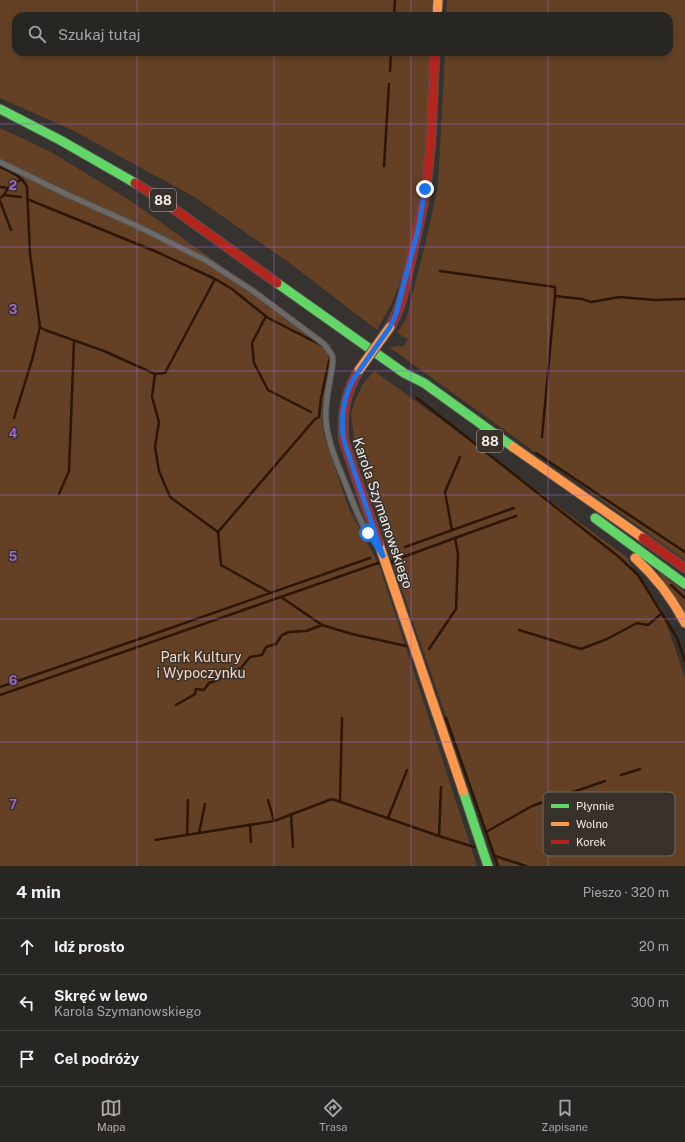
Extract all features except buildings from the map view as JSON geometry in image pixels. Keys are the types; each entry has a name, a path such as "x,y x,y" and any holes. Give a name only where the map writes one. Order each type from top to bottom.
{"main road":[{"path":"437,12 438,0"},
{"name":"Karola Szymanowskiego","path":"435,56 430,146 418,230 396,314 390,327 359,370 350,386 342,412 342,433 347,453 488,866"},
{"name":"88","path":"0,108 116,170 156,196 404,373 424,383 685,568"},
{"name":"88","path":"404,373 418,390 498,448"},
{"path":"685,584 585,511 642,564 659,582 676,605 685,623"}],"lane":[{"path":"0,162 139,227 207,261 253,291 324,344 332,355 333,360 326,403 326,420 334,455 357,512 368,533 383,556"}],"green space":[{"path":"0,0 434,0 433,12 12,12 12,56 432,56 422,178 411,240 403,270 390,308 377,330 291,264 196,198 72,130 0,98"},
{"path":"447,0 685,0 685,560 389,347 404,346 408,339 397,333 406,319 438,186 445,56 673,56 673,12 446,12"},
{"name":"Park Kultury i Wypoczynku","path":"0,128 51,152 131,201 331,345 322,408 324,436 349,509 379,565 477,866 0,866"},
{"path":"374,371 625,556 662,610 685,678 685,866 498,866 392,561 355,447 351,414 363,384"},
{"path":"657,570 685,592 685,614"}],"waterway":[{"path":"394,12 395,0"},
{"path":"390,71 391,56"},
{"path":"384,166 389,84"},
{"path":"0,167 19,177 27,187 30,254 40,327 45,330 104,351 155,374 165,373 215,279"},
{"path":"0,198 4,195 8,188 22,179"},
{"path":"0,187 8,188"},
{"path":"4,195 21,197"},
{"path":"27,199 157,252 215,279 232,289 268,318 325,347"},
{"path":"0,201 11,230"},
{"path":"440,271 555,287 555,296 582,299 591,302 620,297 655,300 685,299"},
{"path":"542,437 555,296"},
{"path":"266,316 252,343 254,363 268,390 311,412"},
{"path":"14,418 32,360 40,327"},
{"path":"59,494 69,471 74,341"},
{"path":"271,593 221,565 218,532 315,419 319,417 321,398 330,357 328,353"},
{"path":"155,374 152,397 159,422 155,447 159,471 170,497 218,532"},
{"path":"417,398 619,557 638,575 677,638 685,661"},
{"path":"536,453 685,552"},
{"path":"452,530 445,492 460,457"},
{"path":"405,547 514,508"},
{"path":"455,538 516,516"},
{"path":"392,563 392,561 455,538 458,554 456,609 429,649"},
{"path":"0,687 370,558"},
{"path":"0,695 378,564"},
{"path":"671,585 685,598"},
{"path":"281,597 322,625"},
{"path":"519,630 581,649 607,639 637,623 648,625 661,614"},
{"path":"176,705 195,694 196,689 204,690 209,683 218,680 225,674 241,668 250,657 262,655 266,647 276,644 282,635 289,632 306,631 322,625 352,634 406,646"},
{"path":"340,801 342,718"},
{"path":"446,718 498,866"},
{"path":"621,775 640,769"},
{"path":"388,818 407,770"},
{"path":"573,792 605,781"},
{"path":"439,836 441,787"},
{"path":"155,840 274,821 332,799 474,847"},
{"path":"187,835 188,800"},
{"path":"268,800 274,821"},
{"path":"486,832 532,806 543,802"},
{"path":"199,833 205,804"},
{"path":"291,814 293,847"},
{"path":"250,825 251,842"},
{"path":"495,856 526,866"}],"traffic: fast":[{"path":"0,109 60,140 135,183"},
{"path":"277,283 404,373 424,383 513,447"},
{"path":"595,518 685,584"},
{"path":"463,791 488,866"}],"traffic: slow":[{"path":"437,12 438,0"},
{"path":"359,370 390,327"},
{"path":"513,447 643,538"},
{"path":"379,544 463,791"},
{"path":"635,558 663,588 685,623"}],"traffic: jam":[{"path":"390,327 402,299 426,189 431,138 435,56"},
{"path":"135,183 156,196 277,283"},
{"path":"359,370 350,387 345,404 343,422 344,441 379,544"},
{"path":"643,538 685,568"}],"route":[{"path":"368,533 383,556 347,453 342,433 342,412 346,396 354,378 394,321 418,230 425,189"}]}
